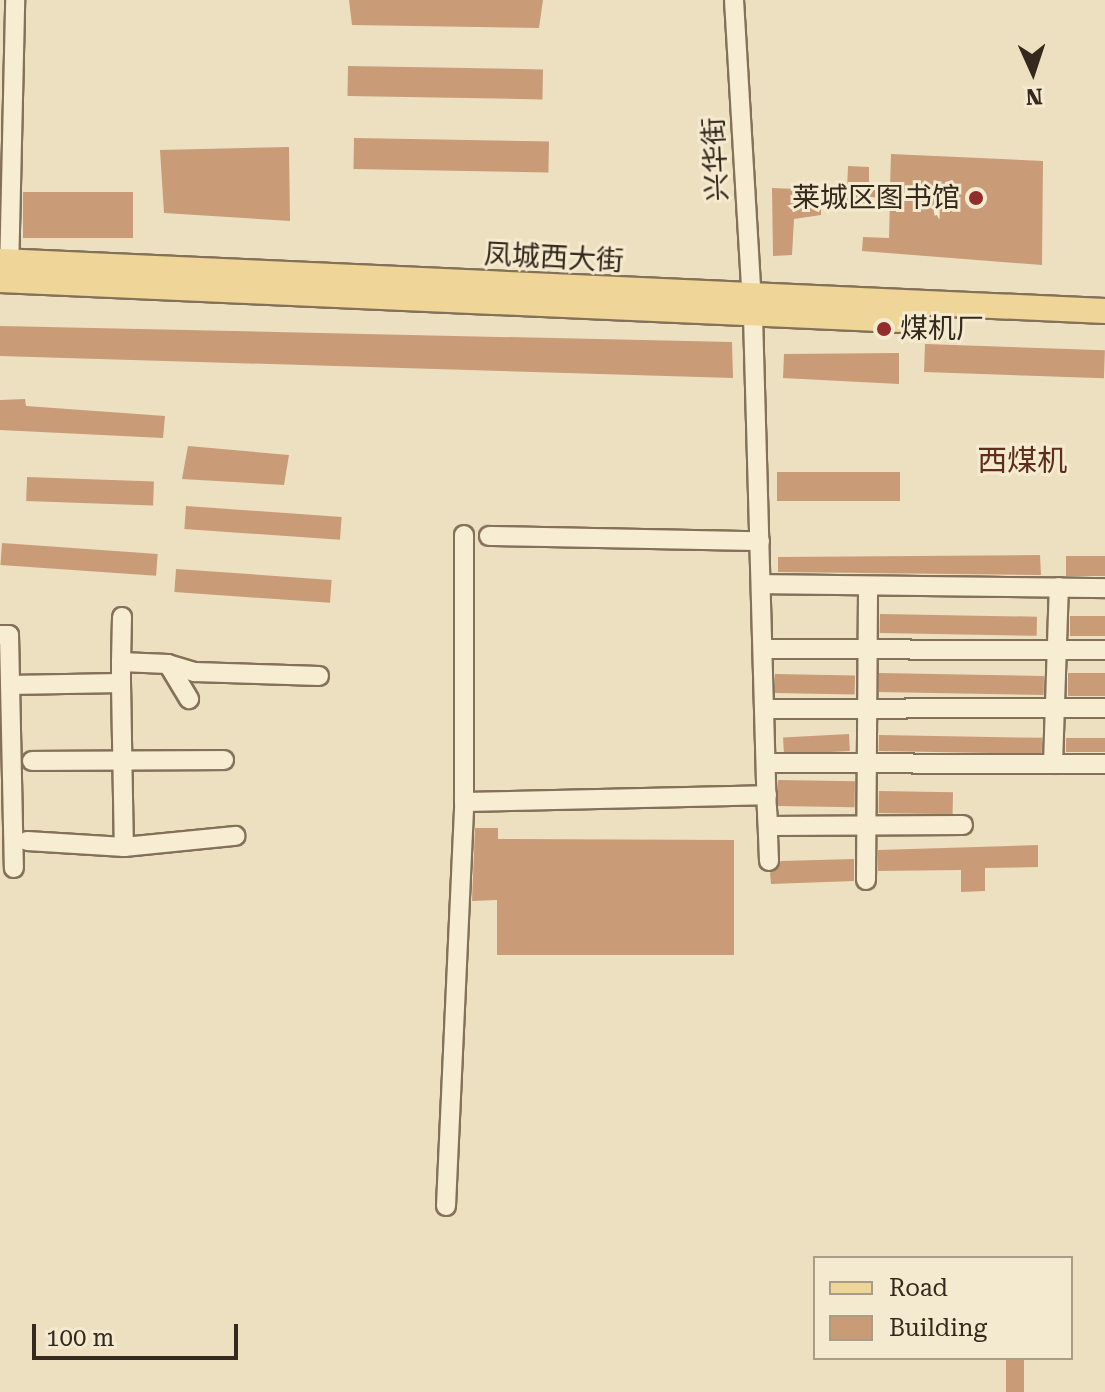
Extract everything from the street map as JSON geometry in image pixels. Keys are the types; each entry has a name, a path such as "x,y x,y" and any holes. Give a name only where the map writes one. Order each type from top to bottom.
{"main road":[{"name":"凤城西大街","path":"5,271 1105,326"},
{"name":"凤城西大街","path":"752,307 1105,311"}],"street":[{"path":"5,271 15,0"},
{"name":"兴华街","path":"734,0 752,307 769,861"},
{"path":"446,1206 464,802 464,535"},
{"path":"489,536 760,541"},
{"path":"761,584 1105,588"},
{"path":"866,880 867,763 871,709 868,586"},
{"path":"1053,764 1059,587"},
{"path":"122,617 124,847"},
{"path":"0,635 9,635 14,868"},
{"path":"763,649 1105,650"},
{"path":"121,662 168,664 195,672 319,676"},
{"path":"168,664 189,699"},
{"path":"10,685 121,683"},
{"path":"765,709 1105,708"},
{"path":"32,761 224,760"},
{"path":"766,763 1105,764"},
{"path":"464,802 767,802 768,826 866,822 963,825"},
{"path":"27,841 124,847 235,836"}],"building":[{"path":"349,0 543,0 539,28 352,25"},
{"path":"348,66 543,69 542,99 347,96"},
{"path":"354,138 549,141 548,172 353,169"},
{"path":"289,147 290,221 164,213 160,150"},
{"name":"莱城区图书馆","path":"891,154 1043,161 1042,265 862,251 863,237 889,238 890,200 866,196 867,207 821,206 821,215 794,219 792,255 773,256 772,188 847,191 848,166 869,167 869,190 890,188"},
{"path":"23,192 133,192 133,238 23,238"},
{"path":"0,326 732,342 733,378 0,356"},
{"path":"925,344 1105,350 1104,378 924,372"},
{"path":"899,353 899,384 783,378 784,354"},
{"path":"25,399 26,406 165,416 163,438 0,430 0,400"},
{"path":"188,446 289,455 284,485 182,479"},
{"path":"777,472 900,472 900,501 777,501"},
{"path":"27,477 154,481 153,505 26,501"},
{"path":"186,506 342,517 340,540 184,529"},
{"path":"2,543 158,554 156,576 0,565"},
{"path":"1040,555 1041,575 778,572 778,557"},
{"path":"1066,556 1105,556 1105,576 1066,576"},
{"path":"176,569 332,580 330,603 174,592"},
{"path":"880,614 1037,617 1037,636 880,633"},
{"path":"1070,616 1105,616 1105,636 1070,636"},
{"path":"879,673 1044,676 1044,695 879,692"},
{"path":"1068,673 1105,673 1105,696 1068,696"},
{"path":"775,674 855,675 855,694 775,693"},
{"path":"849,734 850,751 784,754 783,737"},
{"path":"879,735 1042,738 1042,754 879,751"},
{"path":"1066,738 1105,738 1105,752 1066,752"},
{"path":"778,780 855,781 855,807 778,806"},
{"path":"879,791 953,792 953,814 879,813"},
{"path":"475,828 498,828 498,839 734,840 734,955 497,955 497,900 472,901"},
{"path":"1038,845 1038,867 985,868 985,891 961,892 961,870 878,871 878,850"},
{"path":"854,859 854,881 771,884 770,873 781,861"},
{"path":"1006,1360 1024,1360 1024,1392 1006,1392"}],"place":[{"name":"莱城区图书馆","path":"976,198"},
{"name":"煤机厂","path":"884,329"}],"district":[{"name":"西煤机","path":"1022,461"}]}
